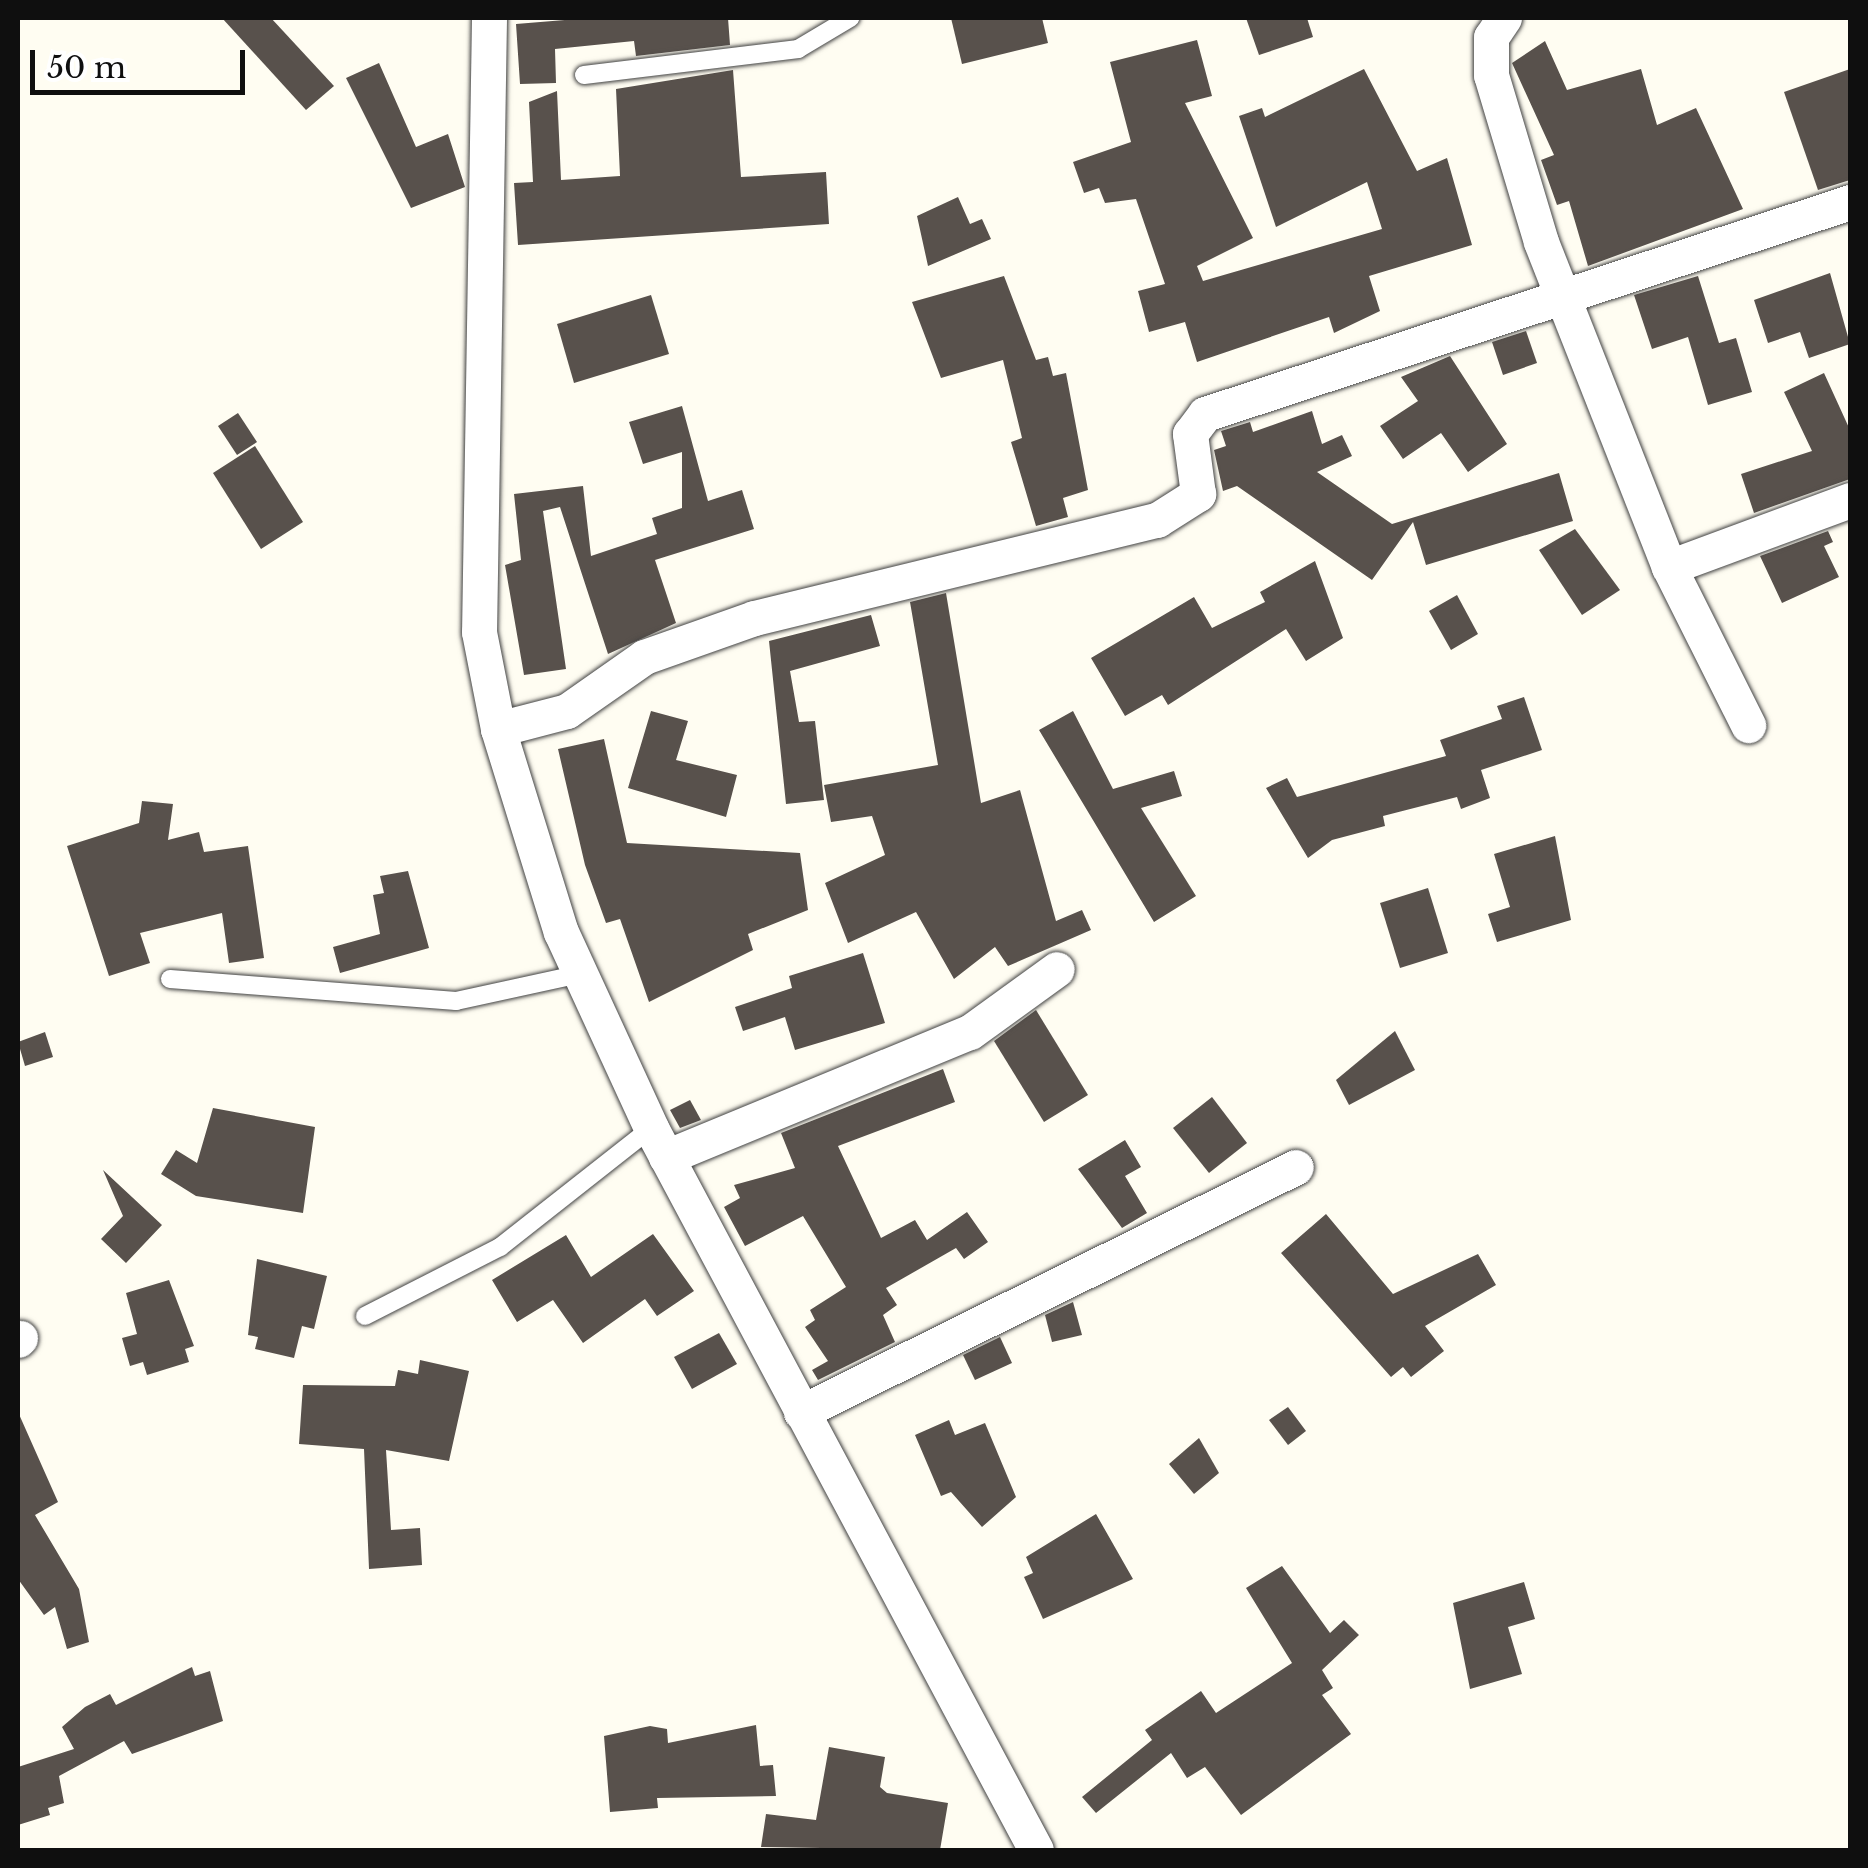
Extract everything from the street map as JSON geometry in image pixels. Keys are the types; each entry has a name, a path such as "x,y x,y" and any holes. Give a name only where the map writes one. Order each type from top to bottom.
{"street":[{"path":"489,18 479,632 498,729 580,974 658,1143 1036,1850"},
{"path":"1504,18 1491,37 1491,75 1562,300 1669,567 1748,724"},
{"path":"498,729 567,711 644,658 754,618 1157,520 1198,494 1193,421 1562,300 1846,216"},
{"path":"1669,567 1850,500"},
{"path":"658,1143 970,1032 1057,969"},
{"path":"801,1412 1296,1167"}],"lane":[{"path":"584,75 798,49 850,18"},
{"path":"170,978 456,1001 580,974"},
{"path":"365,1316 500,1248 658,1143"}],"building":[{"path":"222,18 271,18 334,86 306,110"},
{"path":"589,18 728,18 730,45 636,56 634,41 555,49 556,83 520,84 516,24"},
{"path":"951,18 1042,18 1048,43 962,64"},
{"path":"1246,18 1307,18 1313,37 1259,55"},
{"path":"1197,40 1212,96 1185,103 1253,238 1197,266 1203,281 1382,229 1367,182 1276,227 1239,116 1262,108 1265,117 1364,69 1417,171 1447,158 1472,245 1369,276 1380,311 1334,333 1329,317 1197,362 1185,322 1149,332 1138,291 1165,284 1136,199 1105,203 1099,188 1084,193 1073,162 1131,142 1110,62"},
{"path":"1545,41 1567,90 1641,69 1657,125 1696,108 1743,209 1588,266 1569,201 1557,205 1541,160 1554,155 1512,63"},
{"path":"379,63 416,147 448,134 465,187 411,208 346,78"},
{"path":"1850,69 1850,180 1818,190 1784,92"},
{"path":"733,70 741,177 826,172 829,224 518,245 514,183 533,182 529,102 557,91 561,180 620,176 616,89"},
{"path":"958,197 970,224 982,219 991,239 928,266 917,216"},
{"path":"1830,273 1850,344 1809,358 1800,332 1768,343 1754,300"},
{"path":"1004,276 1036,360 1048,357 1053,376 1066,373 1088,490 1063,498 1068,517 1036,526 1011,442 1022,438 1003,360 941,378 912,302"},
{"path":"1698,276 1719,343 1736,338 1752,392 1708,405 1688,337 1652,349 1634,295"},
{"path":"651,295 669,354 574,383 557,324"},
{"path":"1526,331 1537,363 1503,375 1492,342"},
{"path":"1450,356 1507,444 1468,472 1441,433 1403,459 1380,426 1418,401 1401,377"},
{"path":"1824,373 1850,430 1850,479 1754,513 1741,474 1812,451 1784,392"},
{"path":"682,406 708,501 742,490 754,529 655,560 676,623 608,654 560,507 543,511 566,669 524,675 505,565 521,560 514,494 583,486 591,556 657,534 652,518 682,508 682,452 643,464 629,422"},
{"path":"1312,411 1322,444 1342,435 1352,456 1317,472 1392,524 1559,473 1573,521 1426,565 1413,522 1372,580 1237,486 1223,491 1214,450 1226,446 1221,431 1250,422 1253,432"},
{"path":"238,413 257,442 237,455 218,426"},
{"path":"255,446 303,522 261,549 213,473"},
{"path":"1575,529 1620,590 1582,615 1539,550"},
{"path":"1828,531 1833,542 1824,546 1839,577 1782,603 1760,556"},
{"path":"1315,561 1343,638 1306,661 1286,629 1168,705 1162,695 1125,716 1091,658 1194,597 1212,628 1265,602 1260,592"},
{"path":"946,593 981,803 1020,790 1056,921 1082,910 1091,930 1008,966 995,947 954,979 916,912 848,943 825,883 885,855 872,816 831,822 824,785 938,765 910,602"},
{"path":"1457,595 1478,634 1451,650 1429,611"},
{"path":"871,615 880,646 790,671 799,722 815,721 824,800 786,804 769,641"},
{"path":"1524,697 1542,750 1481,770 1490,798 1461,809 1457,797 1383,816 1385,826 1332,840 1308,858 1266,788 1287,778 1297,797 1446,756 1440,740 1502,719 1497,706"},
{"path":"651,711 688,721 676,760 737,775 726,817 628,788"},
{"path":"1073,711 1113,789 1174,771 1182,796 1141,808 1196,896 1154,922 1039,730"},
{"path":"604,739 627,843 800,853 808,910 748,934 753,950 649,1002 620,919 606,923 585,865 558,749"},
{"path":"142,801 173,804 168,840 199,832 204,852 248,846 264,958 229,963 222,913 140,933 150,963 109,976 67,846 139,823"},
{"path":"1555,836 1571,920 1497,942 1488,914 1510,907 1494,854"},
{"path":"408,871 429,948 340,973 333,947 380,934 373,895 384,893 380,876"},
{"path":"1428,888 1448,953 1400,968 1380,903"},
{"path":"863,953 885,1023 795,1050 785,1017 743,1031 735,1007 792,988 789,976"},
{"path":"1036,1010 1088,1095 1044,1122 994,1041"},
{"path":"1395,1031 1415,1070 1349,1105 1336,1080"},
{"path":"45,1032 53,1057 25,1066 18,1042"},
{"path":"943,1069 955,1102 838,1146 881,1238 915,1220 927,1240 967,1212 988,1242 964,1259 956,1248 886,1288 897,1305 883,1315 895,1342 818,1380 812,1370 828,1361 805,1327 815,1320 810,1310 846,1287 803,1216 745,1246 724,1207 740,1198 734,1185 795,1168 781,1133"},
{"path":"1212,1097 1247,1143 1209,1173 1173,1128"},
{"path":"690,1100 701,1120 680,1128 670,1110"},
{"path":"213,1108 315,1127 303,1213 196,1196 161,1174 176,1150 197,1163"},
{"path":"1125,1140 1141,1167 1125,1176 1147,1213 1122,1228 1078,1169"},
{"path":"103,1170 162,1225 126,1263 101,1239 123,1216"},
{"path":"1326,1214 1393,1294 1478,1254 1496,1285 1425,1326 1444,1351 1411,1377 1403,1367 1391,1377 1281,1253"},
{"path":"653,1234 694,1291 657,1316 645,1299 583,1343 553,1300 517,1322 492,1280 566,1235 591,1277"},
{"path":"257,1259 327,1276 314,1329 302,1326 294,1358 255,1349 258,1337 248,1335"},
{"path":"169,1280 194,1346 185,1349 189,1362 147,1375 143,1362 130,1366 122,1338 137,1334 126,1293"},
{"path":"1073,1302 1082,1335 1052,1342 1045,1315"},
{"path":"719,1333 737,1364 692,1389 674,1357"},
{"path":"1000,1337 1012,1363 975,1380 963,1355"},
{"path":"420,1360 469,1371 449,1461 386,1450 391,1530 420,1528 422,1565 369,1569 364,1449 299,1444 303,1385 395,1386 398,1370 418,1374"},
{"path":"1288,1407 1306,1431 1288,1445 1269,1420"},
{"path":"18,1412 58,1502 35,1515 79,1589 89,1642 67,1649 55,1607 44,1615 18,1579"},
{"path":"949,1420 955,1435 985,1423 1016,1497 982,1527 951,1492 941,1496 915,1435"},
{"path":"1199,1438 1219,1473 1194,1494 1169,1464"},
{"path":"1096,1514 1133,1579 1043,1619 1024,1577 1033,1573 1026,1557"},
{"path":"1282,1566 1330,1633 1344,1620 1359,1635 1322,1670 1333,1688 1322,1695 1351,1734 1241,1815 1205,1767 1187,1778 1171,1753 1096,1813 1082,1797 1152,1740 1145,1730 1201,1691 1216,1713 1292,1663 1246,1588"},
{"path":"1524,1582 1535,1619 1508,1627 1522,1674 1470,1689 1453,1603"},
{"path":"192,1667 195,1676 210,1671 223,1721 132,1754 124,1741 59,1776 64,1803 48,1808 50,1815 18,1825 18,1767 74,1749 62,1727 85,1707 110,1694 116,1705"},
{"path":"756,1725 760,1766 773,1765 776,1796 657,1798 658,1808 610,1812 604,1736 650,1726 667,1729 668,1743"},
{"path":"829,1747 885,1757 880,1787 887,1793 948,1803 940,1850 761,1847 766,1814 816,1820"}]}
